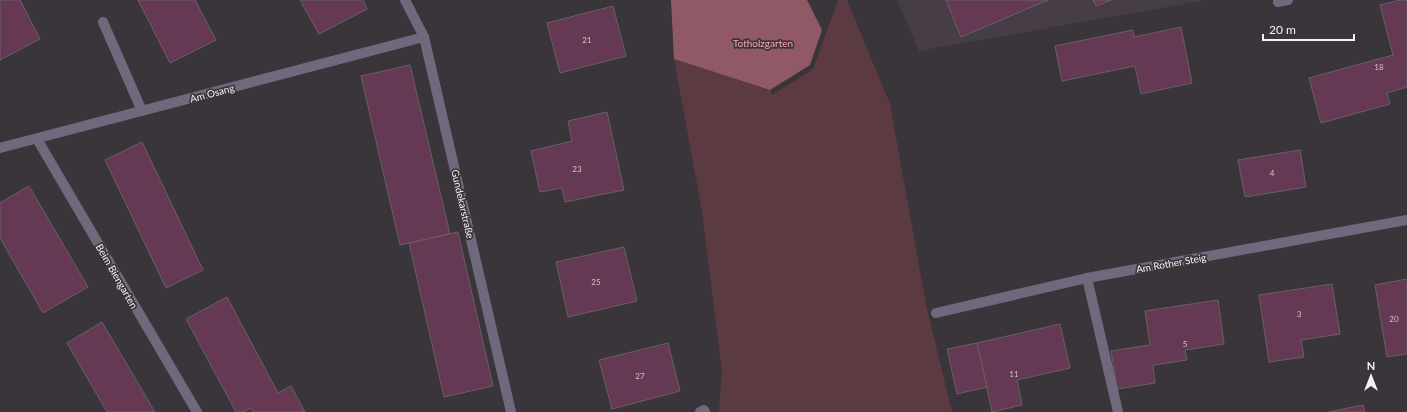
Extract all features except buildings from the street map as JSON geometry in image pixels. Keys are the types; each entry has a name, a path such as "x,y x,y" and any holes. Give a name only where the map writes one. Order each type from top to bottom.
{"street":[{"name":"Gundekarstraße","path":"405,0 424,37 511,412"},
{"path":"103,22 142,112"},
{"name":"Am Osang","path":"0,148 424,37"},
{"name":"Beim Biengarten","path":"37,139 197,412"},
{"name":"Am Rother Steig","path":"936,313 1087,278 1407,220"},
{"path":"1087,278 1118,412"}],"shaded area":[{"path":"838,0 847,0 890,104 926,304 952,412 719,412 722,372 702,212 674,59 770,90 772,95 813,69"},
{"path":"897,0 1207,0 919,51"}],"green space":[{"name":"Totholzgarten","path":"671,0 807,0 822,30 810,65 770,90 674,59"}]}
